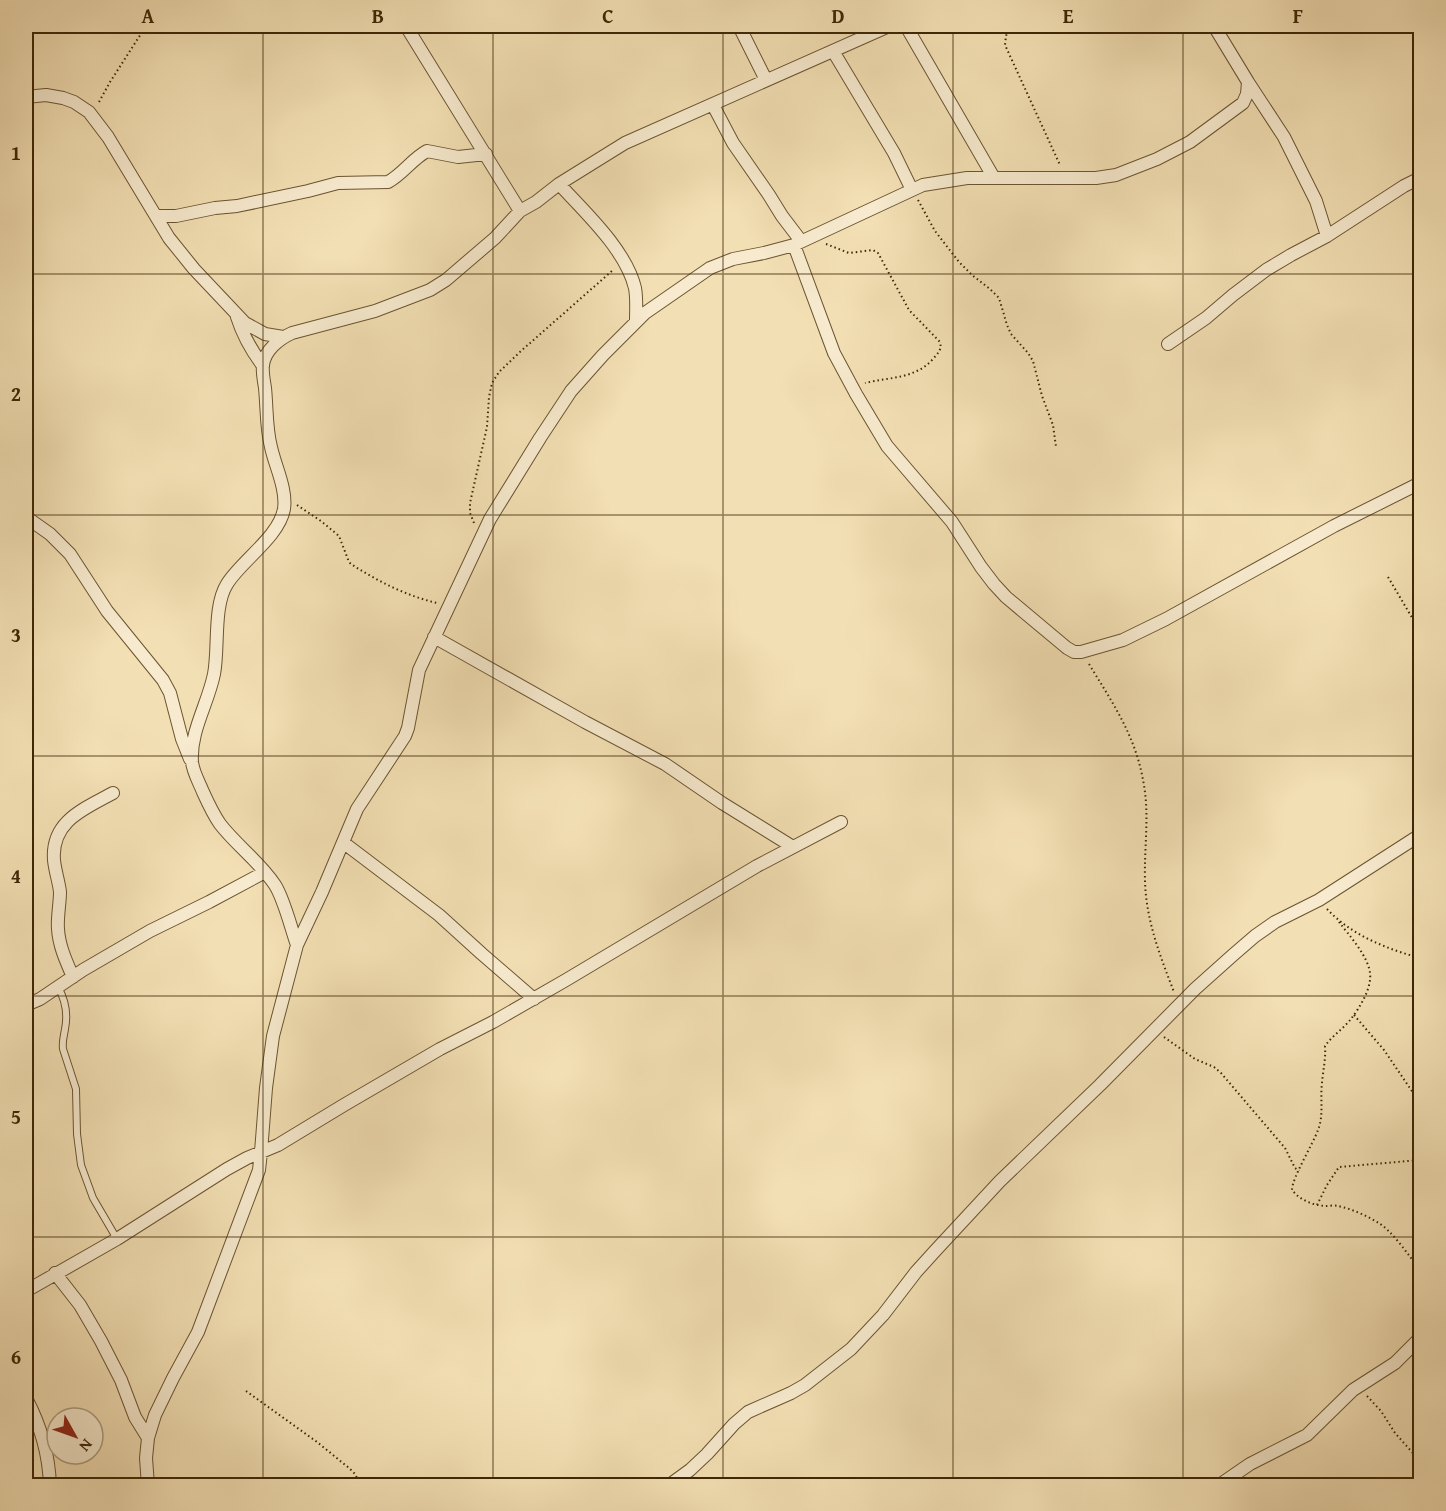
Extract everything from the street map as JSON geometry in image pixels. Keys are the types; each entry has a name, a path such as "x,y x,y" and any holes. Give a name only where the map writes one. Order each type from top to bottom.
{"street":[{"path":"406,26 520,211"},
{"path":"739,26 766,80"},
{"path":"262,366 269,352 283,337 375,311 430,290 446,280 495,238 520,211 625,143 889,26"},
{"path":"906,26 994,178"},
{"path":"1214,26 1284,137 1316,201 1327,236"},
{"path":"833,51 894,153 912,190"},
{"path":"148,1485 146,1458 148,1438 155,1415 198,1332 259,1170 273,1036 297,945 344,843 357,809 405,736 418,670 481,536 566,398 636,321 710,268 733,259 764,253 802,241 923,185 955,178 1096,178 1116,175 1157,159 1190,142 1243,103 1248,82"},
{"path":"26,97 46,95 63,98 80,105 92,115 179,251 237,317 255,330 283,337"},
{"path":"713,105 732,143 802,241 834,353 887,446 952,522 994,584 1006,597 1074,652 1123,640 1166,619 1334,526 1420,483"},
{"path":"156,216 176,216 237,206 338,183 388,182 427,151 459,157 486,154"},
{"path":"1168,344 1206,318 1266,270 1327,236 1420,178"},
{"path":"559,184 624,260 635,288 636,321"},
{"path":"192,764 199,718 214,673 217,626 223,592 231,578 273,532 283,513 284,497 270,444 262,366 251,351 237,317"},
{"path":"26,517 50,534 70,555 107,612 163,680 169,690 182,739 195,775 219,823 277,888 297,945"},
{"path":"434,637 665,764 793,847"},
{"path":"73,977 61,949 58,930 60,893 54,860 56,840 71,817 113,792"},
{"path":"26,1291 117,1239 219,1174 247,1158 278,1145 440,1049 534,999 715,890 841,822"},
{"path":"668,1485 690,1470 748,1412 805,1385 851,1349 883,1315 916,1272 1000,1181 1195,989 1255,936 1288,914 1319,900 1420,836"},
{"path":"344,843 439,915 534,999"},
{"path":"26,1005 40,999 150,931 265,872"},
{"path":"56,1273 80,1305 101,1341 121,1380 135,1417 148,1438"},
{"path":"1218,1485 1258,1459 1307,1435 1358,1386 1395,1363 1420,1338"},
{"path":"26,1398 39,1426 49,1458 50,1485"}],"lane":[{"path":"58,987 66,1005 62,1042 76,1089 77,1134 81,1165 93,1198 117,1239"}],"path":[{"path":"92,115 146,26"},
{"path":"1010,26 1005,45 1066,178"},
{"path":"912,190 935,231 959,262 999,298 1011,334 1033,361 1042,396 1053,425 1056,447"},
{"path":"802,241 849,253 877,251 909,310 940,342 940,351 929,364 916,372 899,378 881,379 852,387"},
{"path":"481,536 470,513 470,503 487,427 492,383 521,351 624,260"},
{"path":"284,497 321,520 339,536 351,564 402,591 449,605"},
{"path":"1388,576 1420,629"},
{"path":"1081,652 1121,716 1137,753 1147,808 1145,881 1148,907 1154,938 1179,1005"},
{"path":"1319,900 1357,945 1370,971 1370,983 1351,1020 1325,1046 1321,1122 1293,1182 1292,1191 1302,1199 1317,1204 1336,1205 1381,1223 1420,1270"},
{"path":"1339,922 1381,945 1420,958"},
{"path":"1354,1015 1383,1050 1420,1103"},
{"path":"1155,1029 1195,1059 1214,1067 1221,1073 1285,1148 1294,1168 1299,1171"},
{"path":"1317,1204 1339,1167 1420,1160"},
{"path":"1358,1386 1382,1412 1395,1433 1420,1461"},
{"path":"246,1391 341,1461 355,1474 361,1485"}]}
